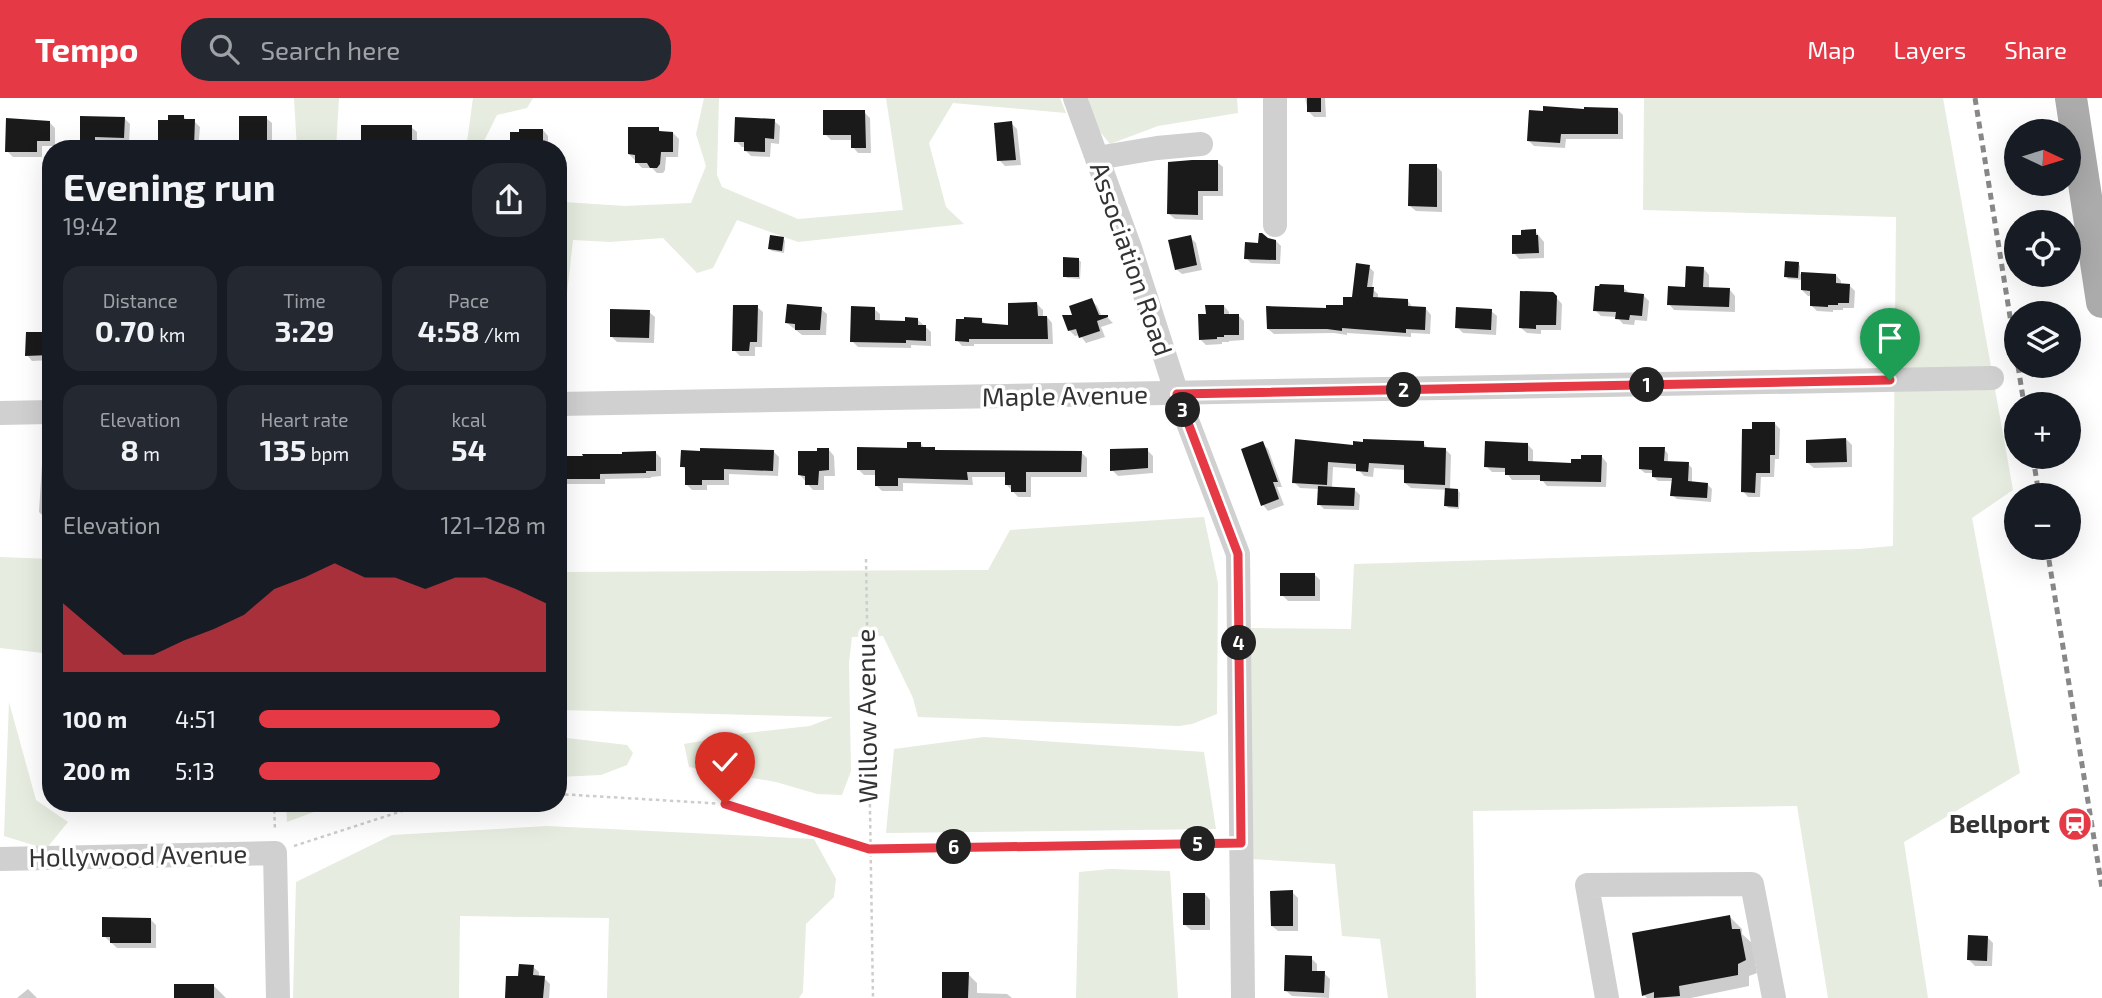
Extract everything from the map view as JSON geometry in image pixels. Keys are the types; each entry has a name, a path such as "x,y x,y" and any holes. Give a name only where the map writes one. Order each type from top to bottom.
{"main road":[{"path":"2071,98 2102,302"}],"street":[{"name":"Association Road","path":"1075,98 1130,248 1177,394 1238,554 1243,998"},
{"path":"1275,98 1275,225"},
{"path":"1097,158 1201,144"},
{"name":"Maple Avenue","path":"567,404 1992,379"},
{"path":"0,413 42,412"},
{"name":"Hollywood Avenue","path":"0,859 275,853 278,998"},
{"path":"1606,998 1587,886 1752,884 1774,998"}],"path":[{"name":"Willow Avenue","path":"866,559 873,998"},
{"path":"567,795 725,804 869,849 1241,843"},
{"name":"Hollywood Avenue","path":"274,812 275,853"},
{"path":"275,853 399,812"}],"shaded area":[{"path":"294,98 339,98 337,140 296,140"},
{"path":"473,98 533,98 527,108 497,115 484,140 467,140"},
{"path":"704,98 719,98 717,175 722,187 798,219 903,210 886,98 1060,98 1066,113 953,103 929,143 946,207 964,224 798,242 737,220 713,268 697,273 663,238 610,242 573,240 567,293 567,202 625,206 691,203 706,166 696,134"},
{"path":"1088,98 1237,98 1238,113 1158,126 1110,144 1093,123"},
{"path":"1644,98 1943,98 2004,440 2004,469 2009,469 2012,483 2004,483 2004,496 1972,518 2020,773 1904,842 1928,998 1828,998 1797,806 1473,811 1476,998 1388,998 1380,939 1342,936 1335,864 1251,859 1248,628 1351,629 1354,564 1893,546 1896,217 1643,210"},
{"path":"1204,517 1218,583 1217,714 1179,726 918,717 913,698 883,636 852,637 849,663 851,771 842,795 817,794 776,782 689,767 684,744 810,726 833,717 567,710 567,572 988,570 1010,530"},
{"path":"0,557 42,559 42,653 0,648"},
{"path":"9,702 36,800 42,804 42,812 53,812 68,822 46,849 4,836"},
{"path":"984,737 1204,752 1216,829 886,833 894,749"},
{"path":"567,738 627,745 633,753 627,765 601,775 567,777"},
{"path":"286,812 314,812 287,822"},
{"path":"547,826 814,839 836,879 834,897 806,924 803,992 799,998 607,998 609,918 460,916 459,998 293,998 296,882 392,835"},
{"path":"1110,869 1170,871 1178,998 1076,998 1079,872"}],"building":[{"path":"1307,98 1321,98 1321,112 1307,112"},
{"path":"1543,106 1618,108 1618,134 1561,134 1560,143 1527,141 1529,110 1543,111"},
{"path":"823,110 865,110 866,148 851,148 851,135 823,135"},
{"path":"168,115 184,115 184,119 195,119 194,140 158,140 158,120 168,120"},
{"path":"80,116 125,117 124,138 95,137 95,140 80,140"},
{"path":"239,116 267,116 267,140 239,140"},
{"path":"735,117 775,119 774,139 765,138 765,152 744,151 744,142 734,142"},
{"path":"6,118 50,121 50,140 37,141 37,152 5,152"},
{"path":"1012,121 1016,160 997,161 994,123"},
{"path":"361,125 412,125 412,140 361,140"},
{"path":"628,127 659,127 659,131 673,132 673,152 661,152 657,168 650,168 647,163 635,163 635,155 628,154"},
{"path":"519,129 543,129 543,140 510,140 510,132 519,132"},
{"path":"1218,160 1218,191 1198,191 1198,215 1167,214 1168,162"},
{"path":"1409,164 1437,164 1437,207 1408,206"},
{"path":"1536,229 1539,253 1512,254 1512,235 1521,235 1521,230"},
{"path":"1259,233 1276,240 1276,260 1244,259 1245,242 1258,243"},
{"path":"770,235 784,237 782,251 768,249"},
{"path":"1191,235 1197,265 1175,270 1168,240"},
{"path":"1063,257 1079,258 1079,277 1063,277"},
{"path":"1785,261 1799,262 1798,278 1784,277"},
{"path":"1356,263 1370,265 1367,287 1374,287 1373,297 1408,299 1408,306 1426,307 1425,330 1406,329 1406,333 1342,328 1342,331 1267,329 1266,306 1326,308 1326,305 1343,305 1343,297 1352,297"},
{"path":"1686,266 1704,267 1703,287 1730,288 1729,307 1667,305 1668,286 1685,287"},
{"path":"1801,272 1836,274 1836,283 1850,284 1849,303 1828,307 1810,306 1810,291 1801,290"},
{"path":"1624,285 1624,292 1644,294 1642,316 1630,315 1629,320 1615,319 1616,312 1593,311 1595,286"},
{"path":"1520,291 1553,292 1557,296 1556,325 1536,325 1536,329 1519,328"},
{"path":"1092,298 1099,315 1108,317 1097,321 1100,331 1079,338 1076,329 1068,331 1062,315 1072,315 1069,306"},
{"path":"1037,302 1038,316 1047,316 1048,339 955,341 956,319 982,318 982,323 1008,325 1008,303"},
{"path":"787,304 822,307 820,330 795,330 795,324 785,323"},
{"path":"733,305 758,305 757,342 750,342 749,351 732,351"},
{"path":"1205,305 1224,305 1224,314 1239,314 1239,335 1199,340 1198,314 1206,314"},
{"path":"851,306 875,307 875,320 905,321 905,317 918,318 918,325 926,325 926,341 850,342"},
{"path":"1456,307 1492,309 1491,330 1455,328"},
{"path":"610,309 650,310 649,338 610,337"},
{"path":"26,332 42,332 42,355 25,356"},
{"path":"1752,422 1775,422 1775,455 1770,455 1770,473 1756,473 1755,493 1741,492 1742,429 1752,429"},
{"path":"1846,438 1847,462 1806,463 1806,440"},
{"path":"1295,439 1353,445 1353,441 1363,442 1363,439 1424,441 1424,447 1446,448 1445,485 1404,483 1404,465 1369,463 1368,472 1356,471 1356,464 1328,462 1327,485 1292,483"},
{"path":"1263,441 1278,482 1273,482 1279,499 1261,506 1241,449"},
{"path":"1485,441 1528,443 1528,461 1571,463 1571,459 1581,459 1581,455 1602,455 1601,482 1540,481 1540,475 1505,475 1505,468 1484,467"},
{"path":"907,442 921,442 921,447 935,447 935,450 1082,451 1081,472 1026,472 1026,492 1011,492 1011,485 1005,485 1005,472 967,472 968,480 898,478 898,486 875,486 875,470 857,470 857,447 907,448"},
{"path":"1639,447 1665,447 1664,461 1689,462 1688,481 1708,483 1707,498 1670,496 1672,478 1652,477 1652,470 1639,469"},
{"path":"700,448 774,450 773,471 724,469 724,480 702,480 702,485 685,485 685,467 680,467 681,450 700,451"},
{"path":"817,448 829,448 829,470 819,471 818,485 805,485 805,476 798,475 798,451 817,451"},
{"path":"1148,448 1148,468 1110,471 1110,449"},
{"path":"656,451 656,471 600,474 600,479 567,479 567,456"},
{"path":"1318,486 1355,488 1354,506 1317,505"},
{"path":"1445,488 1458,489 1458,507 1444,506"},
{"path":"1280,573 1315,573 1315,596 1280,596"},
{"path":"1293,890 1293,926 1271,926 1270,891"},
{"path":"1183,893 1205,893 1205,925 1183,925"},
{"path":"1730,915 1732,929 1740,929 1746,960 1738,964 1738,975 1679,986 1680,996 1654,998 1654,992 1642,996 1632,933"},
{"path":"102,917 151,918 151,943 110,943 110,937 102,937"},
{"path":"1968,935 1988,936 1987,961 1967,960"},
{"path":"1285,955 1312,956 1312,971 1325,971 1324,993 1284,991"},
{"path":"519,964 534,965 533,975 545,976 543,998 505,998 506,976 518,976"},
{"path":"942,972 969,972 968,998 942,998"},
{"path":"174,984 214,984 214,998 174,998"}],"railway":[{"path":"1975,98 2008,301"},
{"path":"2020,378 2022,392"},
{"path":"2035,469 2037,483"},
{"path":"2049,560 2102,888"}],"place":[{"name":"Bellport","path":"2075,824"}],"route":[{"path":"725,804 869,849 1241,843 1238,554 1177,394 1890,380"}]}
